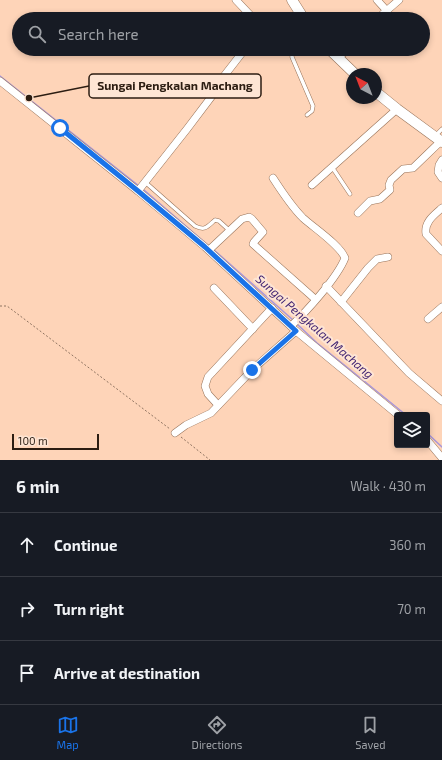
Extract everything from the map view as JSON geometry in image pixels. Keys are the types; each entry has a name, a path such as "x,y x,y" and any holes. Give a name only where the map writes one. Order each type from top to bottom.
{"main road":[{"path":"292,0 300,12"},
{"path":"338,58 349,68"},
{"path":"382,97 397,109 440,137"}],"street":[{"path":"236,0 247,12"},
{"path":"377,0 387,11 399,0"},
{"path":"138,191 215,92 228,70 239,56"},
{"path":"0,81 138,191 209,250 293,327 394,412"},
{"path":"312,185 397,109"},
{"path":"358,213 370,201 380,199 391,191 389,185 390,180 403,169 413,168 440,137"},
{"path":"442,160 438,172 442,178"},
{"path":"175,433 186,425 211,413 293,327 343,264 345,258 344,254 303,218 273,178"},
{"path":"442,208 430,219 426,226 426,234 442,251"},
{"path":"209,250 242,219 248,217 252,219 263,232 253,244 315,299"},
{"path":"341,302 368,268 377,260 388,257"},
{"path":"326,286 409,373 442,400"},
{"path":"214,288 253,329"},
{"path":"428,320 442,307"},
{"path":"218,405 208,394 205,386 208,377 272,308"},
{"path":"430,444 442,458"}],"lane":[{"path":"292,56 314,106 312,111 307,115"},
{"path":"332,167 350,194"},
{"path":"145,182 195,226 201,229 206,228 215,220 219,221 230,230"}],"path":[{"path":"0,306 7,306 210,460"}],"waterway":[{"name":"Sungai Pengkalan Machang","path":"0,76 139,186"},
{"name":"Sungai Pengkalan Machang","path":"144,190 209,246"},
{"name":"Sungai Pengkalan Machang","path":"214,250 293,320"},
{"name":"Sungai Pengkalan Machang","path":"297,324 317,343 402,412"},
{"name":"Sungai Pengkalan Machang","path":"430,436 442,447"}],"place":[{"name":"Sungai Pengkalan Machang","path":"29,98"}],"route":[{"path":"60,128 205,247 296,331 252,370"}]}
